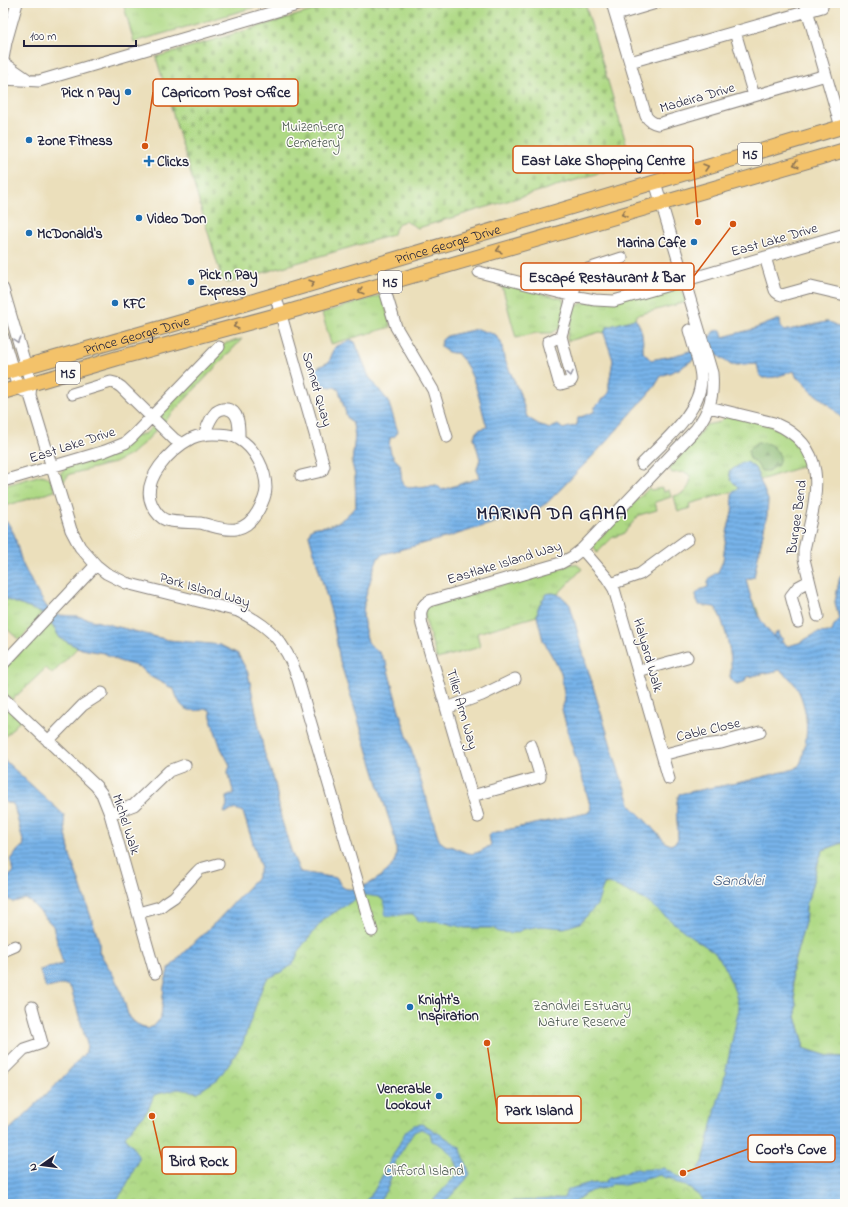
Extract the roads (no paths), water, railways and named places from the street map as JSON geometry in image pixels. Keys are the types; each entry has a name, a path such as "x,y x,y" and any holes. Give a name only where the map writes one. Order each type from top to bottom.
{"main road":[{"name":"Prince George Drive","path":"14,370 220,311 843,127"},
{"name":"Prince George Drive","path":"3,392 26,389 118,358 281,314 845,150"}],"street":[{"path":"17,3 6,42 3,63 21,76 33,82"},
{"path":"3,79 33,82 304,3"},
{"name":"Madeira Drive","path":"612,3 646,116 654,124 826,75"},
{"path":"616,15 656,3"},
{"path":"806,7 843,127"},
{"path":"630,62 735,32 806,7 822,7"},
{"path":"735,32 754,96"},
{"name":"Eastlake Island Way","path":"421,610 424,604 429,601 561,562 572,557 582,549 702,421 709,406 713,385 702,337 655,182"},
{"name":"East Lake Drive","path":"479,272 573,296 595,300 614,301 845,234"},
{"path":"765,257 775,291 782,295 811,287 845,295"},
{"path":"561,336 578,278 582,272 622,258"},
{"path":"383,284 396,327 433,390 447,437"},
{"path":"3,289 14,370"},
{"name":"Sonnet Quay","path":"275,294 324,466 322,471 301,476"},
{"path":"642,464 690,413 694,406 701,384 701,376 688,330"},
{"path":"3,336 14,370"},
{"name":"East Lake Drive","path":"3,482 116,448 125,443 219,347"},
{"name":"Park Island Way","path":"14,370 26,389 71,530 80,546 96,565 126,583 238,611 259,622 278,639 288,655 297,676 372,931"},
{"path":"72,394 111,382 115,383 152,416 174,439 182,444"},
{"name":"Burgee Bend","path":"709,406 774,423 783,427 794,433 809,452 814,463 817,481 816,497 804,554 818,616"},
{"path":"204,434 211,419 217,411 223,408 228,409 237,415 239,438"},
{"path":"690,413 702,421"},
{"path":"204,434 222,434 239,438 251,448 262,469 266,489 264,498 253,519 244,526 233,529 199,523 167,520 155,511 150,497 151,483 154,475 158,468 182,444 204,434"},
{"path":"611,584 640,574 688,539"},
{"name":"Halyard Walk","path":"582,549 611,584 616,596 669,779"},
{"path":"3,664 96,565"},
{"path":"798,622 791,596 798,587 809,581"},
{"name":"Tiller Arm Way","path":"421,610 420,616 422,625 478,817"},
{"path":"638,671 687,657"},
{"path":"447,708 482,695 515,680"},
{"path":"48,741 83,705 102,693"},
{"name":"Michel Walk","path":"3,698 99,789 110,814 155,973"},
{"name":"Cable Close","path":"662,755 696,746 721,743 760,732"},
{"path":"472,796 538,778 540,775 531,745"},
{"path":"110,814 134,805 169,771 185,765"},
{"path":"138,913 160,907 174,897 200,869 218,864"},
{"path":"3,950 15,946"},
{"path":"3,1070 24,1049 42,1043 32,1007"}],"water":[{"name":"Sandvlei","path":"635,319 641,330 643,352 651,360 676,355 695,349 706,342 714,331 721,330 723,337 754,329 777,320 780,320 781,328 784,331 826,322 832,323 845,331 845,421 827,403 797,378 794,371 775,377 763,378 760,376 757,364 731,365 716,354 710,354 694,359 679,369 661,376 655,386 606,442 547,503 535,510 448,537 383,554 378,558 364,602 363,616 365,631 368,642 379,652 386,663 439,840 447,846 472,854 480,852 491,845 489,836 492,833 588,813 591,809 562,709 565,700 561,672 543,640 537,616 538,608 546,594 553,593 562,597 570,605 617,766 631,806 666,843 671,845 678,839 676,810 679,794 742,782 795,769 801,761 806,742 807,726 805,709 796,686 780,670 747,677 744,682 737,684 732,681 730,676 730,651 722,621 715,607 699,605 697,601 696,594 700,590 708,587 711,576 718,572 723,561 726,537 733,508 732,496 734,491 739,488 731,480 729,472 742,463 747,462 755,468 768,500 767,515 754,577 746,579 751,597 761,621 778,641 773,635 778,632 779,636 783,639 780,643 782,642 788,646 799,643 817,633 832,632 834,625 839,619 835,602 840,576 845,573 845,842 823,850 819,859 806,906 805,922 791,973 796,1004 796,1017 803,1040 803,1048 828,1056 845,1057 845,1204 704,1204 702,1198 686,1186 678,1184 672,1179 660,1175 625,1185 612,1184 605,1188 588,1192 572,1204 479,1204 487,1202 564,1198 567,1190 586,1184 603,1183 609,1178 626,1173 634,1168 641,1170 664,1168 668,1171 670,1170 679,1178 689,1178 697,1171 703,1162 723,1084 739,1008 735,992 724,965 714,952 689,935 645,900 608,883 604,884 597,905 580,923 564,928 541,926 524,929 515,933 499,932 493,928 465,928 438,921 419,921 413,914 393,916 385,915 384,901 379,897 366,895 359,897 324,919 302,946 293,964 267,979 263,985 242,1045 218,1079 198,1092 178,1089 154,1095 148,1110 125,1137 132,1145 139,1158 125,1188 113,1204 3,1204 3,1136 55,1086 86,1052 87,1044 71,988 67,985 60,985 46,988 40,970 63,964 53,926 30,901 25,899 13,902 3,897 3,877 8,877 13,873 11,860 18,850 24,845 14,805 11,803 6,803 3,800 3,759 64,815 70,855 99,941 99,952 121,991 129,1018 148,1029 155,1025 161,1018 164,987 168,970 256,879 261,868 243,812 236,809 224,813 227,805 226,797 234,794 228,772 230,765 221,748 212,722 210,710 206,709 195,711 186,709 180,703 174,689 151,677 140,667 119,661 104,653 82,649 71,644 60,638 51,623 42,613 3,598 3,520 8,523 14,534 22,563 34,587 46,606 56,615 76,616 168,640 220,645 238,654 248,673 264,752 275,783 281,818 292,854 300,872 337,878 341,885 347,889 360,888 382,876 388,870 395,860 396,848 394,835 340,661 332,615 309,535 311,529 336,523 343,519 356,507 355,475 352,463 355,436 353,424 347,417 339,390 335,387 325,386 320,383 314,375 315,369 329,362 335,347 351,340 355,342 369,377 388,401 398,432 395,436 390,438 389,446 392,456 400,464 402,483 409,488 437,485 442,490 479,478 477,469 480,459 474,437 478,430 487,427 473,378 468,368 457,353 444,350 441,346 442,340 447,336 477,329 496,335 501,342 504,358 520,394 527,417 549,429 558,425 563,429 577,425 578,418 594,412 595,407 609,393 613,360 604,333 607,327"},
{"path":"422,1124 460,1147 470,1174 444,1204 430,1204 459,1172 456,1162 450,1153 432,1141 430,1133 421,1129 414,1132 396,1160 388,1187 379,1204 363,1204 374,1191 406,1131 414,1125"}],"place":[{"name":"Pick n Pay","path":"128,92"},
{"name":"Zone Fitness","path":"29,140"},
{"name":"Capricorn Post Office","path":"145,146"},
{"name":"Clicks","path":"149,161"},
{"name":"Video Don","path":"139,218"},
{"name":"East Lake Shopping Centre","path":"698,222"},
{"name":"Escapé Restaurant & Bar","path":"733,224"},
{"name":"McDonald's","path":"29,233"},
{"name":"Marina Cafe","path":"694,242"},
{"name":"Pick n Pay Express","path":"191,282"},
{"name":"KFC","path":"115,303"},
{"name":"Knight's Inspiration","path":"410,1007"},
{"name":"Park Island","path":"487,1043"},
{"name":"Venerable Lookout","path":"439,1096"},
{"name":"Bird Rock","path":"152,1116"},
{"name":"Coot's Cove","path":"683,1173"}],"district":[{"name":"MARINA DA GAMA","path":"552,513"}],"park label":[{"name":"Muizenberg Cemetery","path":"313,134"},
{"name":"Zandvlei Estuary Nature Reserve","path":"582,1014"},
{"name":"Clifford Island","path":"424,1170"}]}
